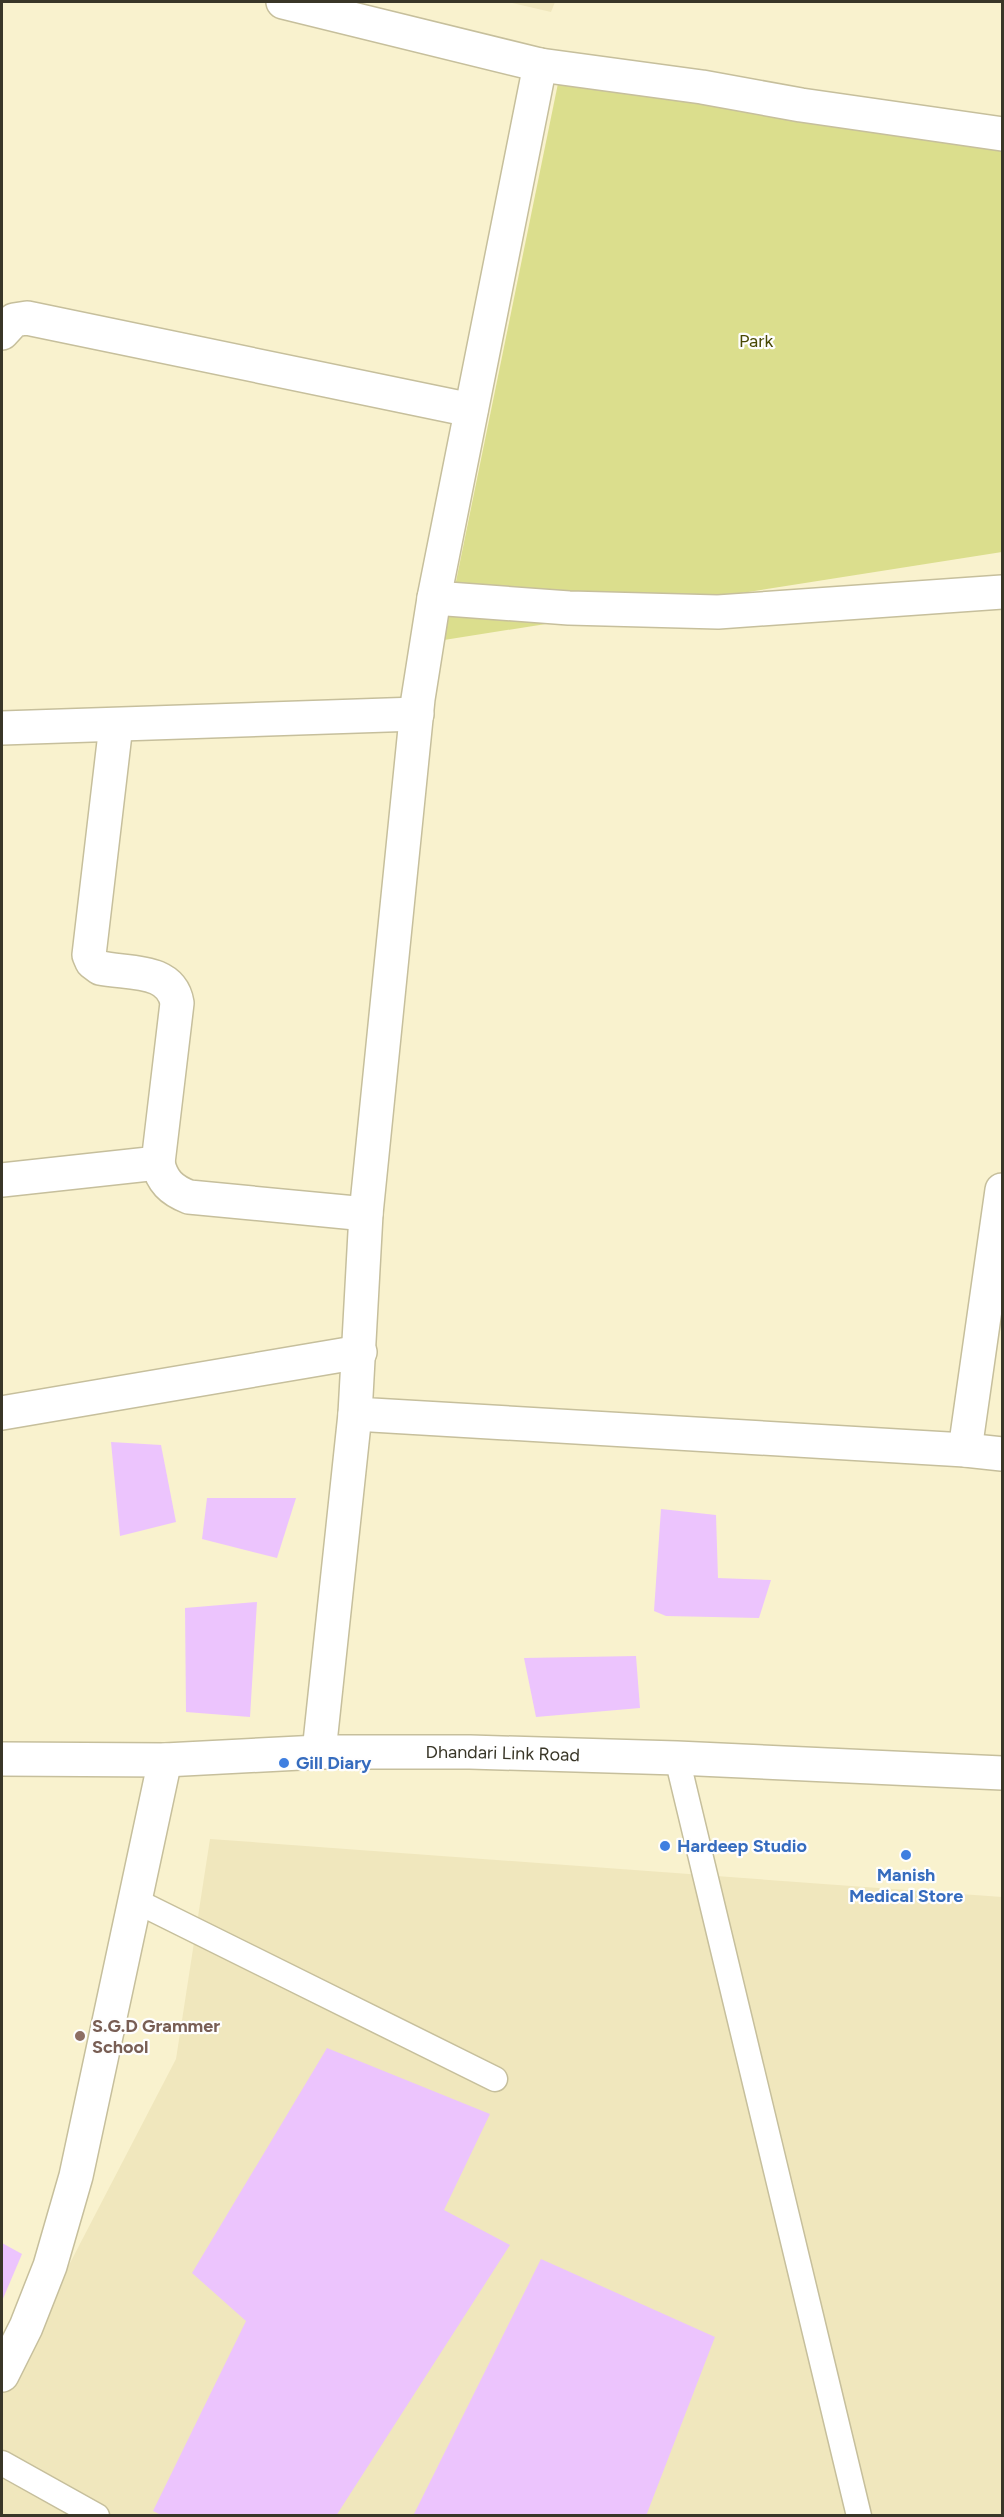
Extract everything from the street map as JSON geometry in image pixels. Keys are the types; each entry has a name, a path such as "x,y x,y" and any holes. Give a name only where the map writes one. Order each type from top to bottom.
{"street":[{"path":"283,2 540,65 702,87 801,105 1002,134"},
{"path":"319,1752 355,1414 366,1214 417,714 434,598 540,65"},
{"path":"2,333 14,320 27,318 471,410"},
{"path":"434,598 569,608 718,612 1002,592"},
{"path":"2,728 417,714"},
{"path":"116,724 89,955 92,962 100,968 162,978 175,992 177,1003 158,1162 161,1174 168,1185 189,1197 366,1214"},
{"path":"2,1180 158,1162"},
{"path":"965,1450 1002,1190"},
{"path":"2,1413 360,1353"},
{"path":"355,1414 1002,1454"},
{"name":"Dhandari Link Road","path":"2,1759 165,1760 319,1752 470,1752 677,1758 1002,1773"},
{"path":"2,2375 26,2327 50,2266 76,2176 165,1760"}],"lane":[{"path":"677,1758 859,2516"},
{"path":"134,1900 495,2079"},
{"path":"2,2463 97,2516"}],"shaded area":[{"path":"508,2 555,2 551,12"},
{"path":"210,1839 1002,1897 1002,2515 2,2515 2,2394 176,2059"}],"green space":[{"name":"Park","path":"563,59 1002,119 1002,552 444,640"}],"building":[{"path":"111,1442 161,1445 176,1522 120,1536"},
{"path":"207,1498 296,1498 277,1558 202,1539"},
{"path":"661,1509 716,1515 718,1578 771,1580 759,1618 666,1616 654,1611"},
{"path":"257,1602 250,1717 186,1712 185,1608"},
{"path":"636,1656 640,1708 536,1717 524,1658"},
{"path":"327,2048 490,2114 444,2210 510,2245 336,2516 163,2516 153,2511 246,2321 192,2273"},
{"path":"2,2243 22,2254 2,2301"},
{"path":"541,2259 715,2337 646,2516 413,2516"}],"place":[{"name":"Gill Diary","path":"284,1763"},
{"name":"Hardeep Studio","path":"665,1846"},
{"name":"Manish Medical Store","path":"906,1855"},
{"name":"S.G.D Grammer School","path":"80,2036"}]}
